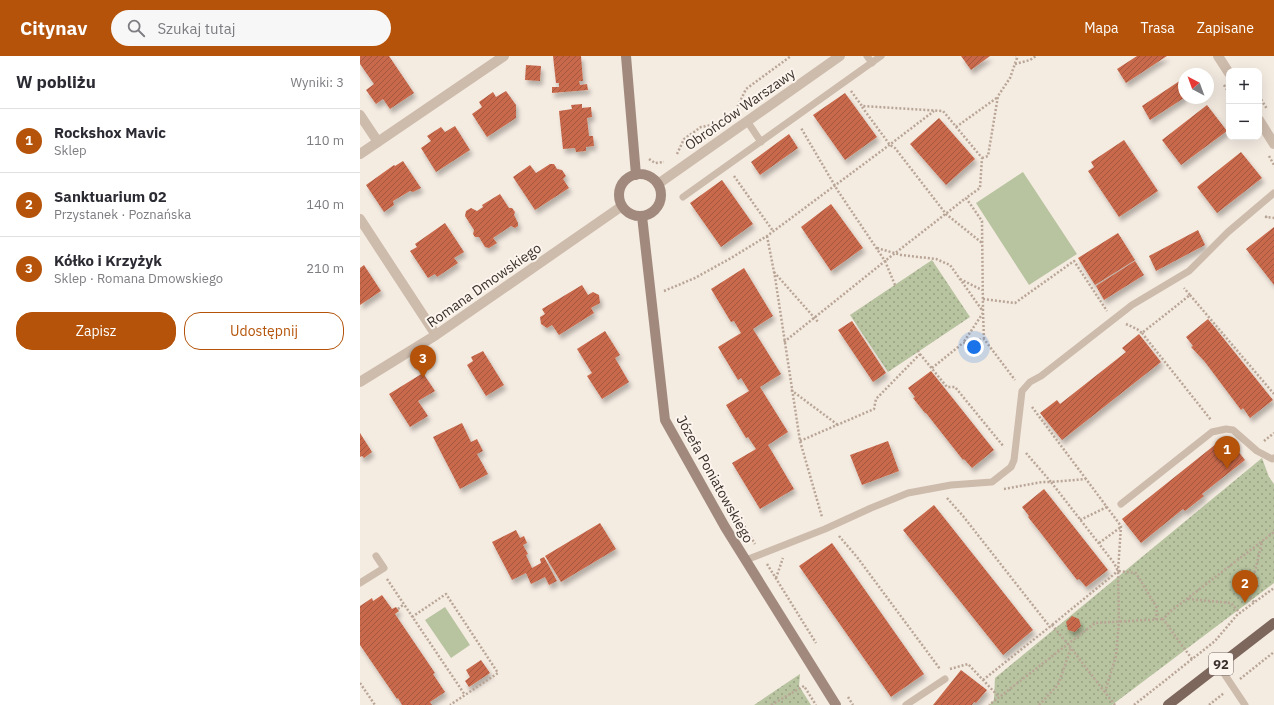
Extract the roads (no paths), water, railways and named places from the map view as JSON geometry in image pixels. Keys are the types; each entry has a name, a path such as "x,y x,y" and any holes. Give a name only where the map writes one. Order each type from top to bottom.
{"main road":[{"name":"92","path":"1168,705 1274,623"}],"street":[{"path":"360,154 504,56"},
{"path":"626,56 636,175"},
{"name":"Obrońców Warszawy","path":"658,184 840,56"},
{"path":"1218,56 1226,68"},
{"path":"360,115 378,142"},
{"path":"1262,125 1274,144"},
{"path":"643,174 649,176 658,184 660,199 658,206 648,214 642,216 630,214 622,206 619,194 620,187 624,181 630,177 643,174"},
{"name":"Romana Dmowskiego","path":"360,382 436,336 622,206"},
{"name":"Józefa Poniatowskiego","path":"642,216 665,420 725,527 836,705"},
{"path":"360,219 436,336"}],"lane":[{"path":"867,56 872,63"},
{"path":"683,197 881,56"},
{"path":"747,121 761,142"},
{"path":"746,560 908,494 951,485 992,482 1011,467 1014,460 1022,391 1030,382 1041,376 1132,305 1189,271 1228,232 1274,193"},
{"path":"1121,504 1212,432 1226,429 1233,430 1257,451 1273,460"},
{"path":"360,584 384,568 376,556"},
{"path":"1219,666 1245,705"},
{"path":"906,705 945,678"}],"place":[{"name":"Kółko i Krzyżyk","path":"423,378"},
{"name":"Rockshox Mavic","path":"1227,469"},
{"name":"Sanktuarium 02","path":"1245,603"}]}
